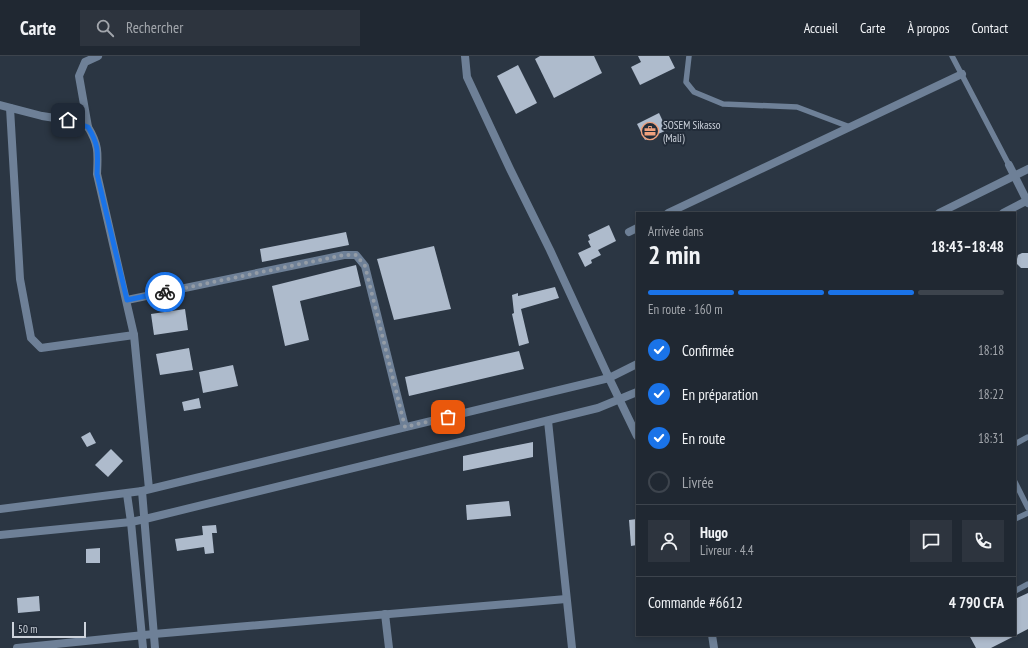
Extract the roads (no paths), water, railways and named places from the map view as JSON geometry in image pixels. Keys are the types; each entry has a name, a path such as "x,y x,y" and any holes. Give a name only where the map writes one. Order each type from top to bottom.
{"street":[{"path":"98,56 85,62 79,76 88,127 95,139 98,154 97,174 134,335 146,490 145,519 155,648"},
{"path":"465,56 467,77 550,250 608,378 636,434"},
{"path":"670,212 962,74"},
{"path":"0,105 42,116 68,120 88,127"},
{"path":"10,108 20,279 31,338 41,348 134,335"},
{"path":"1005,212 1028,201 1009,165"},
{"path":"941,212 1028,169"},
{"path":"629,232 636,228"},
{"path":"127,300 337,256 356,255 365,266 405,427"},
{"path":"0,509 127,494 146,490 608,378 636,364"},
{"path":"0,535 131,522 145,519 548,421 598,408 636,392"},
{"path":"548,421 572,648"},
{"path":"127,494 143,648"},
{"path":"17,648 154,634 566,599"},
{"path":"386,614 388,648"},
{"path":"712,636 714,648"}],"lane":[{"path":"689,56 686,82 694,92 722,104 796,107 850,127"},
{"path":"952,56 1009,165"},
{"path":"1016,444 1028,438"},
{"path":"1016,484 1028,508"},
{"path":"1016,519 1028,513"},
{"path":"1016,590 1028,584"}],"place":[{"name":"SOSEM Sikasso (Mali)","path":"650,131"}]}
